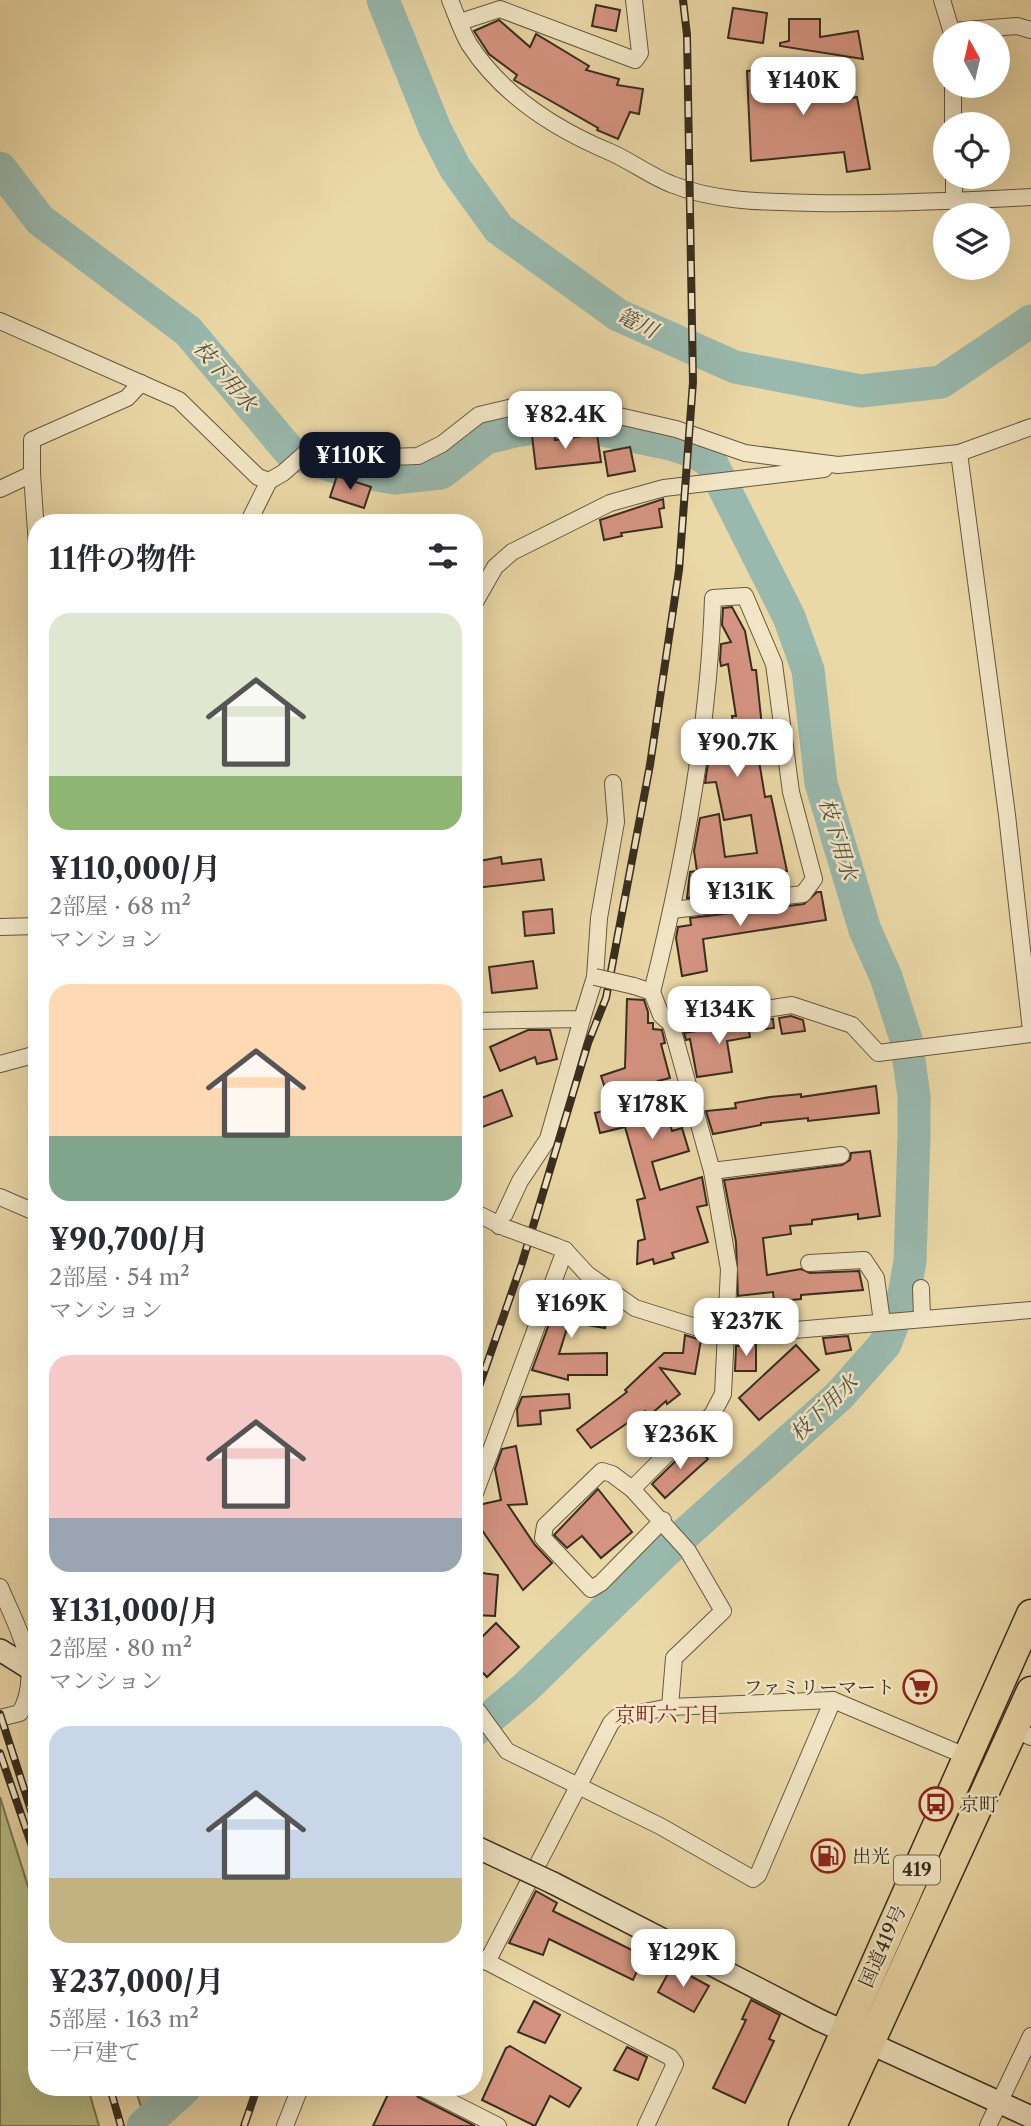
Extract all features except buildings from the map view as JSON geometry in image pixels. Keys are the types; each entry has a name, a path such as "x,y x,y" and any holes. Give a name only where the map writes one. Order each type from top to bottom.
{"highway":[{"name":"国道419号","path":"803,2126 1031,1614"},
{"name":"国道419号","path":"832,2126 870,2043 1023,1733 1031,1691"}],"street":[{"path":"450,0 470,45 495,78 558,129 672,184 750,201 877,204 1031,197"},
{"path":"460,22 500,9 635,60 640,53 634,0"},
{"path":"942,0 949,21"},
{"path":"1010,27 1031,30"},
{"path":"954,189 954,202"},
{"path":"0,321 179,400 258,477 276,477"},
{"path":"35,514 32,440 127,398 141,383"},
{"path":"253,514 276,477 318,442 387,457 418,456 442,444 479,415 518,405 554,403 676,429 745,453 838,465"},
{"path":"483,588 495,567 512,552 610,503 664,488 811,472 838,465 959,453 1031,427"},
{"path":"671,1024 792,1005 852,1025 878,1053 1031,1032 1007,815 959,453"},
{"path":"0,489 32,474"},
{"path":"632,1489 678,1443 712,1415 723,1394 724,1336 730,1303 729,1269 712,1171 671,1024 661,1014 652,992 673,910 711,663 713,598 745,596 774,664 791,792 814,880 803,894 673,910"},
{"path":"503,1227 520,1181 548,1139 595,977 599,918 616,822 613,783"},
{"path":"0,927 28,926"},
{"path":"595,977 652,992"},
{"path":"483,1021 582,1019"},
{"path":"0,1064 28,1056"},
{"path":"712,1171 841,1154"},
{"path":"0,1196 28,1209"},
{"path":"483,1217 560,1248 587,1274 635,1308 724,1336 1031,1310"},
{"path":"483,1470 560,1248"},
{"path":"809,1263 863,1260 876,1278 882,1322"},
{"path":"920,1318 921,1287"},
{"path":"666,1523 601,1583 591,1589 544,1538 545,1526 602,1471 612,1474 632,1489 666,1523 688,1551 723,1611 674,1658 670,1707"},
{"path":"0,1587 28,1653"},
{"path":"0,1650 28,1663"},
{"path":"483,1717 507,1751 660,1826 753,1879 758,1875 833,1700"},
{"path":"483,1954 617,1717 670,1707 833,1700 968,1757"},
{"path":"0,1718 20,1713 28,1707"},
{"path":"483,1850 870,2043 1031,2117"},
{"path":"483,1961 673,2060 675,2064 646,2126"},
{"path":"988,2126 1031,2036"},
{"path":"285,2126 297,2096"},
{"path":"439,2096 498,2126"}],"green space":[{"path":"0,1797 28,1886 28,2096 90,2096 99,2126 0,2126"},
{"path":"138,2096 156,2096 143,2113"}],"waterway":[{"name":"篭川","path":"383,0 435,129 455,168 499,229 618,315 735,367 861,391 941,382 1031,321"},
{"name":"枝下用水","path":"0,168 40,220 188,331 291,453 343,469 394,478 441,473 486,438 542,427 593,428 671,444 695,452 711,462 789,617 808,670 821,783 865,930 886,977 906,1039 914,1096 914,1137 910,1261 904,1295 885,1344 839,1396 666,1551 525,1688 483,1723"},
{"name":"枝下用水","path":"143,2126 176,2096"}],"railway":[{"path":"483,1375 522,1263 588,1043 606,998 650,765 679,570 693,382 687,35 683,0"},
{"path":"0,1714 28,1801"},
{"path":"0,1753 28,1835"},
{"path":"112,2096 121,2126"},
{"path":"244,2126 254,2096"}],"place":[{"name":"ファミリーマート","path":"920,1687"},
{"name":"京町","path":"936,1804"},
{"name":"出光","path":"828,1856"}],"district":[{"name":"京町六丁目","path":"667,1715"}]}
